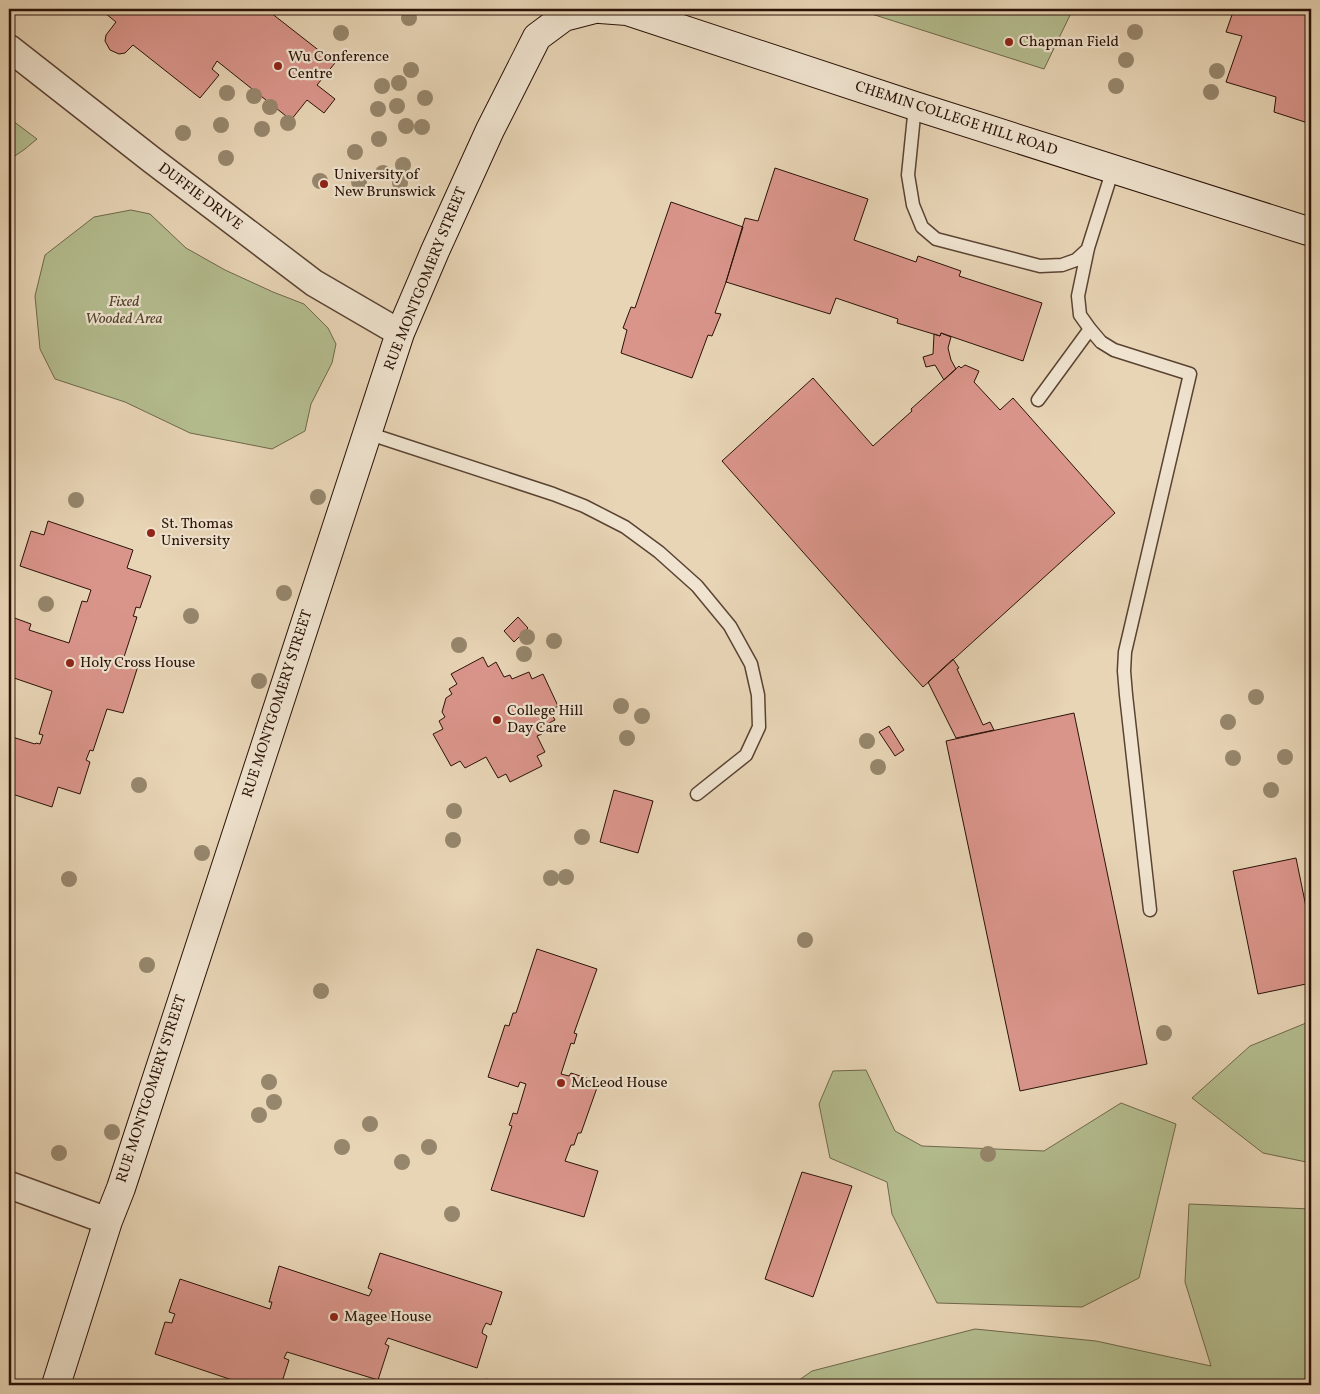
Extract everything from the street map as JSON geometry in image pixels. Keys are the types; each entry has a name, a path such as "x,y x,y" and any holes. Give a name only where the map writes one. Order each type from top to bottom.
{"street":[{"name":"RUE MONTGOMERY STREET","path":"56,1385 108,1221 121,1188 400,333 486,139 537,38 564,17 595,9"},
{"name":"CHEMIN COLLEGE HILL ROAD","path":"600,9 628,11 915,106 1311,232"},
{"name":"DUFFIE DRIVE","path":"9,48 314,283 400,333"},
{"path":"9,1185 108,1221"}],"lane":[{"path":"915,106 908,175 913,205 922,227 936,239 1040,266 1062,265 1076,260 1088,248"},
{"path":"1113,169 1088,248 1078,296 1080,315 1101,342 1114,350 1190,374 1126,652 1124,671 1150,910"},
{"path":"1038,400 1090,329"},
{"path":"367,433 584,506 625,527 659,552 697,586 730,626 751,664 758,695 759,727 746,755 697,794"}],"green space":[{"name":"Chapman Field","path":"856,9 1073,9 1044,69"},
{"path":"9,118 37,139 9,160"},
{"name":"Fixed Wooded Area","path":"131,210 150,214 186,248 225,270 304,304 328,328 336,344 332,363 311,404 305,431 272,449 190,433 125,402 55,379 40,349 35,296 45,255 94,217"},
{"path":"1311,1021 1311,1163 1263,1153 1192,1098 1250,1046"},
{"path":"866,1070 895,1131 922,1146 1044,1151 1121,1103 1176,1124 1139,1278 1082,1307 937,1303 892,1214 887,1182 830,1158 819,1104 833,1071"},
{"path":"1189,1204 1311,1209 1311,1385 792,1385 812,1371 975,1329 1096,1341 1211,1366 1185,1282"}],"building":[{"name":"Wu Conference Centre","path":"100,9 266,9 335,63 317,85 335,99 324,113 307,100 291,120 217,61 212,69 219,75 200,98 133,45 125,53 119,54 110,50 105,41 106,35 116,22"},
{"path":"1234,9 1311,9 1311,124 1274,112 1276,97 1226,82 1242,36 1226,32"},
{"path":"775,168 868,199 854,240 916,262 918,256 961,271 959,276 1042,303 1023,361 941,333 940,336 897,323 898,319 836,298 830,314 726,282 745,218 758,221"},
{"path":"671,202 743,227 715,313 721,314 712,336 708,335 692,378 621,353 627,330 623,328 631,307 635,308"},
{"path":"941,333 951,337 948,348 956,369 944,380 935,365 926,367 923,357 933,354 934,334 940,336"},
{"path":"965,365 979,371 974,382 1000,410 1013,398 1115,513 923,687 722,461 813,378 873,446 959,366 961,368"},
{"name":"Holy Cross House","path":"48,521 133,550 127,568 151,576 140,608 136,607 133,616 137,617 123,660 138,666 123,713 107,709 93,751 90,750 86,760 90,762 80,794 58,787 52,807 9,793 9,736 40,744 43,735 39,734 52,691 14,678 11,687 9,686 9,616 31,624 29,630 69,643 82,601 87,602 91,590 20,566 31,531 44,535"},
{"path":"518,617 528,628 514,642 504,631"},
{"name":"College Hill Day Care","path":"483,657 488,667 496,662 504,677 510,675 512,679 529,672 532,679 543,674 558,706 550,711 555,720 539,728 542,734 537,736 545,752 537,756 542,766 510,782 506,774 498,778 486,757 465,768 460,761 451,766 433,734 443,729 439,721 445,717 442,712 446,698 452,694 449,689 457,684 451,674"},
{"path":"953,659 959,668 957,669 983,725 990,722 994,730 956,738 928,682"},
{"path":"1074,713 1147,1064 1020,1091 946,741"},
{"path":"889,726 904,750 895,756 879,732"},
{"path":"614,790 653,801 638,853 600,842"},
{"path":"1296,858 1311,931 1311,983 1258,994 1233,871"},
{"name":"McLeod House","path":"537,949 597,969 574,1033 577,1034 574,1044 571,1043 561,1074 569,1076 571,1073 599,1082 581,1133 578,1133 574,1145 571,1145 565,1161 598,1171 584,1217 491,1190 512,1126 509,1125 513,1113 517,1114 526,1084 520,1082 518,1087 488,1077 505,1025 509,1026 513,1013 516,1013"},
{"path":"802,1172 852,1186 813,1297 765,1279"},
{"name":"Magee House","path":"380,1253 502,1292 491,1325 486,1323 483,1329 482,1333 487,1336 477,1368 388,1338 385,1344 389,1346 378,1380 287,1352 284,1358 289,1360 281,1385 247,1385 155,1354 165,1322 172,1323 175,1314 169,1312 180,1279 270,1309 272,1302 269,1302 279,1266 369,1296 372,1290 368,1288"},
{"path":"486,1379 506,1385 484,1385"}],"place":[{"name":"Chapman Field","path":"1009,42"},
{"name":"Wu Conference Centre","path":"278,66"},
{"name":"University of New Brunswick","path":"324,184"},
{"name":"St. Thomas University","path":"151,533"},
{"name":"Holy Cross House","path":"70,663"},
{"name":"College Hill Day Care","path":"497,720"},
{"name":"McLeod House","path":"561,1083"},
{"name":"Magee House","path":"334,1317"}]}
